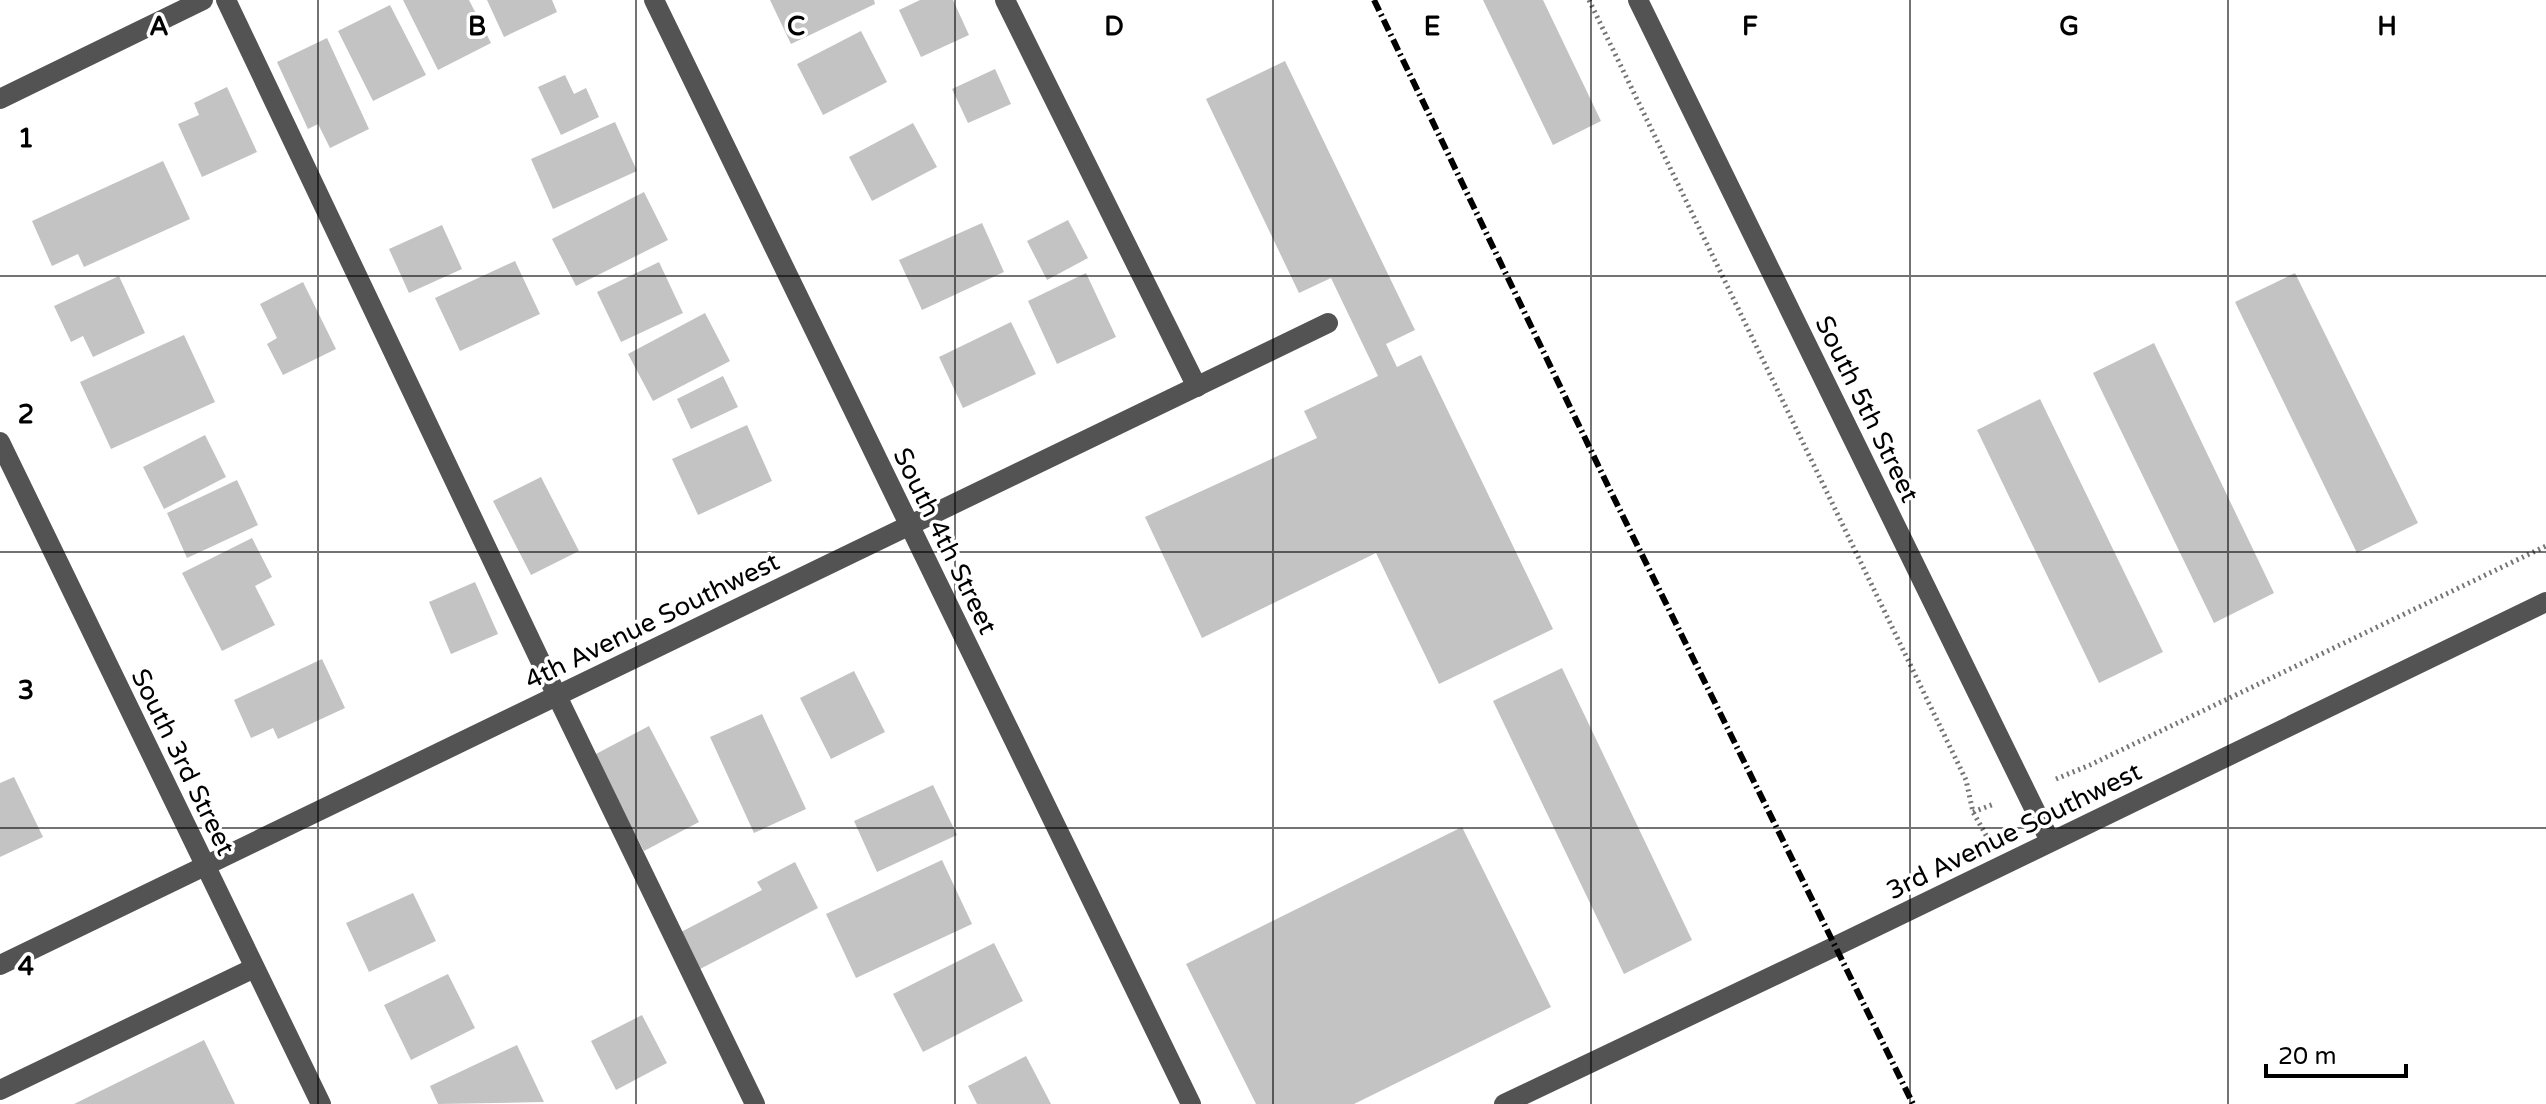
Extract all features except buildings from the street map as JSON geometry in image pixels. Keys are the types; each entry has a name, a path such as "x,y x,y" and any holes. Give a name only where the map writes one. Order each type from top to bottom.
{"street":[{"path":"0,99 203,0"},
{"path":"226,0 755,1104"},
{"name":"South 4th Street","path":"654,0 1191,1104"},
{"path":"1005,0 1197,387"},
{"name":"South 5th Street","path":"1638,0 2050,841"},
{"name":"4th Avenue Southwest","path":"0,965 1328,323"},
{"name":"South 3rd Street","path":"0,442 321,1104"},
{"name":"3rd Avenue Southwest","path":"1504,1104 1906,913 2546,602"},
{"path":"0,1090 254,968"}],"path":[{"path":"1589,0 1966,780 1973,812"},
{"path":"2090,765 2546,546"}],"railway":[{"path":"1374,0 1610,490 1913,1104"}]}
